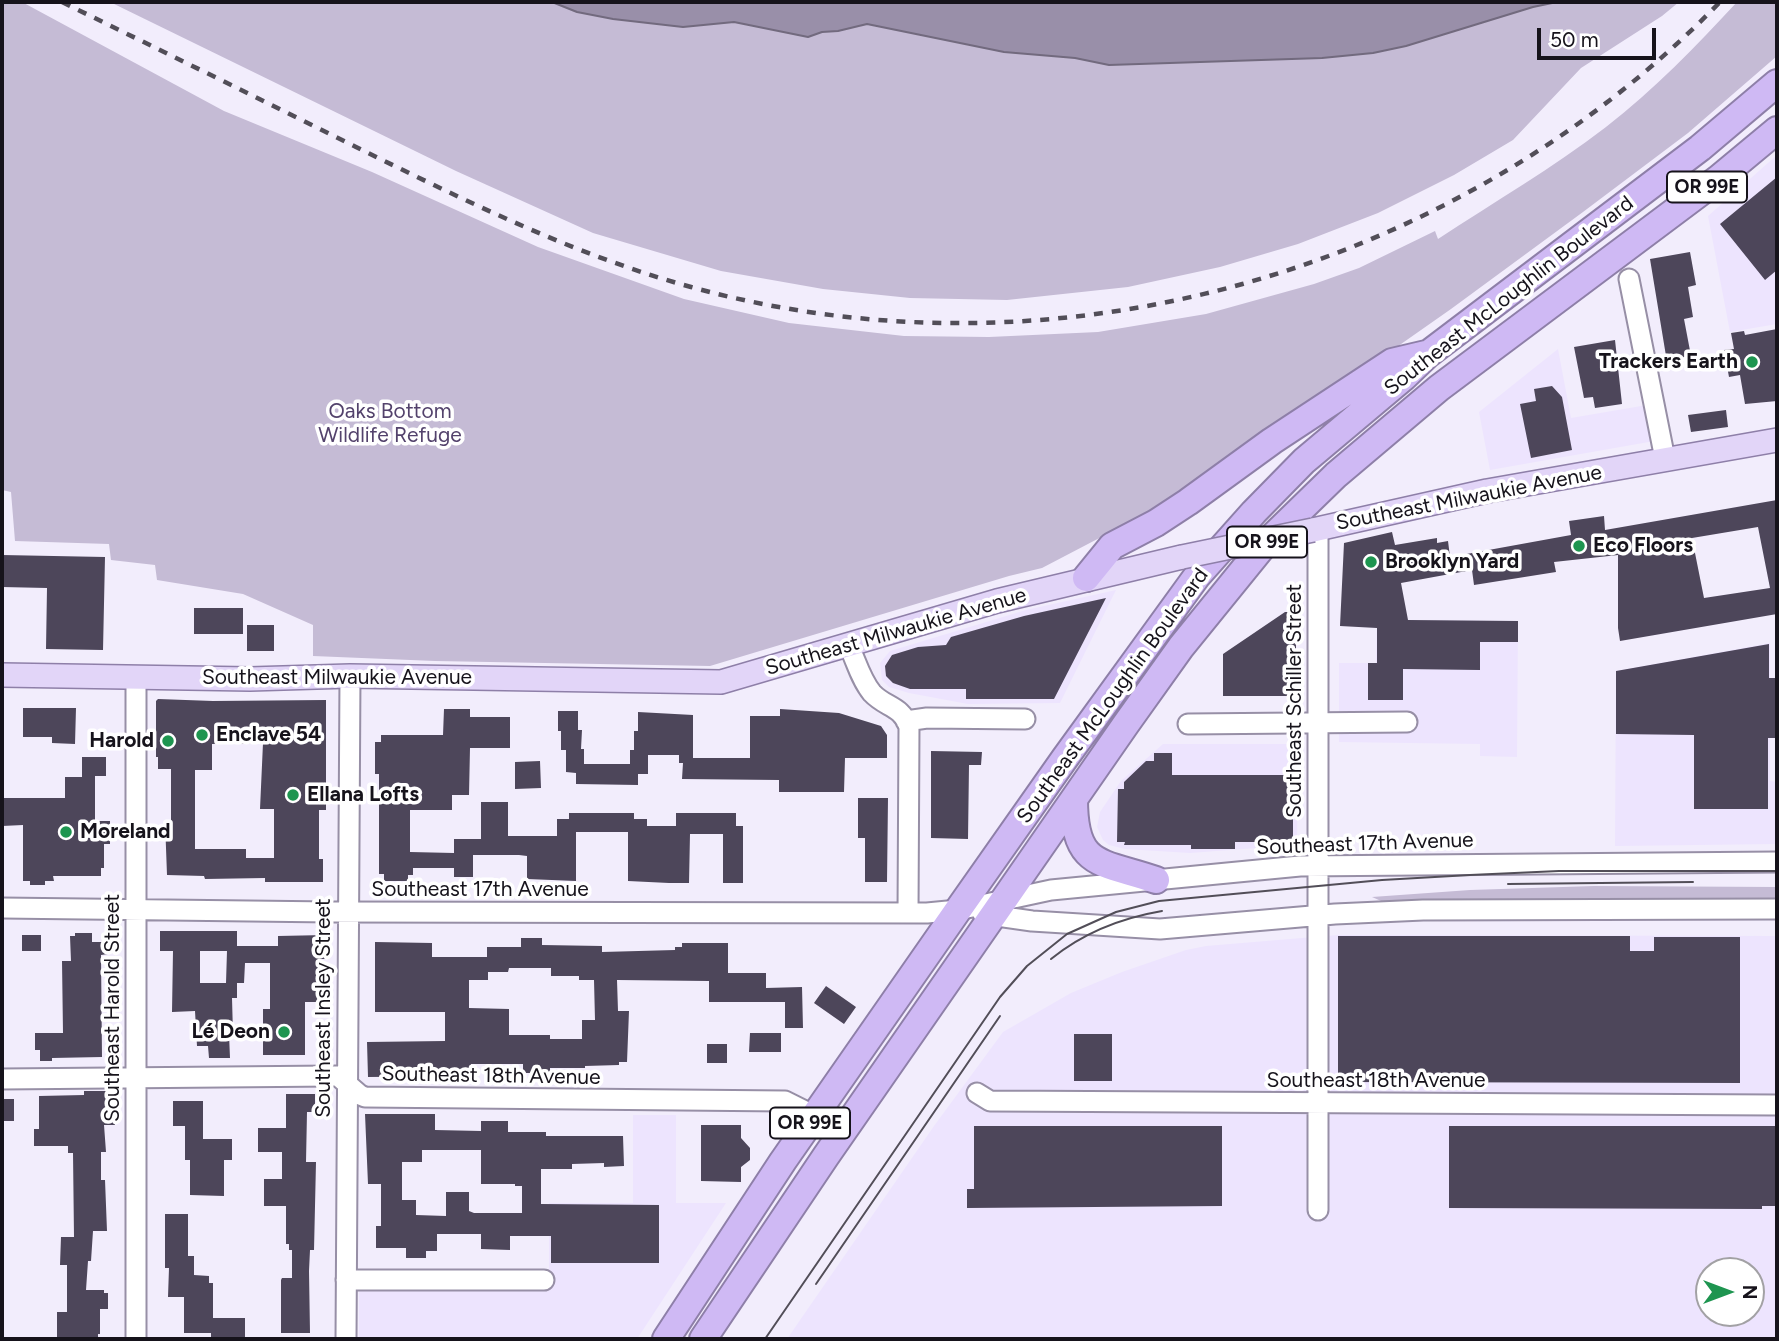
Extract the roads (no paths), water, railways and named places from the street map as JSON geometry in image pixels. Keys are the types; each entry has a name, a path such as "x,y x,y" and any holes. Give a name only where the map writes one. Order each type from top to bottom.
{"highway":[{"name":"Southeast McLoughlin Boulevard","path":"666,1339 958,910 1197,576 1304,461 1405,377 1428,354 1700,148 1777,83"},
{"name":"Southeast McLoughlin Boulevard","path":"704,1339 826,1156 998,908 1181,647 1229,585 1300,507 1381,436 1439,388 1708,187 1777,130"},
{"path":"1086,578 1112,545 1156,523 1272,441 1392,362 1428,354"},
{"path":"1074,799 1074,827 1086,854 1096,860 1156,880"}],"main road":[{"name":"Southeast Milwaukie Avenue","path":"2,675 250,679 350,676 721,682 997,601 1086,578 1487,491 1777,440"}],"street":[{"path":"1629,279 1665,459"},
{"name":"Southeast Schiller Street","path":"1316,529 1318,1210"},
{"path":"849,646 873,694 896,708 906,721 910,738 908,913"},
{"name":"Southeast Insley Street","path":"346,1339 350,676"},
{"name":"Southeast Harold Street","path":"136,677 136,1339"},
{"path":"906,721 928,718 1025,719"},
{"path":"1188,724 1407,722"},
{"name":"Southeast 17th Avenue","path":"2,908 908,913 998,908 1051,890 1317,866 1777,862"},
{"name":"Southeast 17th Avenue","path":"998,908 1032,921 1160,929 1317,915 1423,910 1777,909"},
{"name":"Southeast 18th Avenue","path":"2,1079 338,1076 365,1097 785,1101 816,1116"},
{"name":"Southeast 18th Avenue","path":"977,1093 990,1101 1777,1105"},
{"path":"346,1280 544,1280"}],"tram line":[{"path":"765,1339 1000,997 1027,966 1067,934 1116,912 1159,901 1382,880 1559,871 1777,871"},
{"path":"1508,884 1693,882"},
{"path":"1051,959 1103,928 1162,911"},
{"path":"816,1284 1000,1016"}],"railway":[{"path":"62,2 437,187 604,259 691,287 829,315 969,323 1108,312 1244,284 1375,237 1500,175 1615,96 1720,2"}],"place":[{"name":"Trackers Earth","path":"1752,362"},
{"name":"Eco Floors","path":"1579,546"},
{"name":"Brooklyn Yard","path":"1371,562"},
{"name":"Enclave 54","path":"202,735"},
{"name":"Harold","path":"168,741"},
{"name":"Ellana Lofts","path":"293,795"},
{"name":"Moreland","path":"66,832"},
{"name":"Lé Deon","path":"284,1032"}],"park label":[{"name":"Oaks Bottom Wildlife Refuge","path":"390,424"}]}
